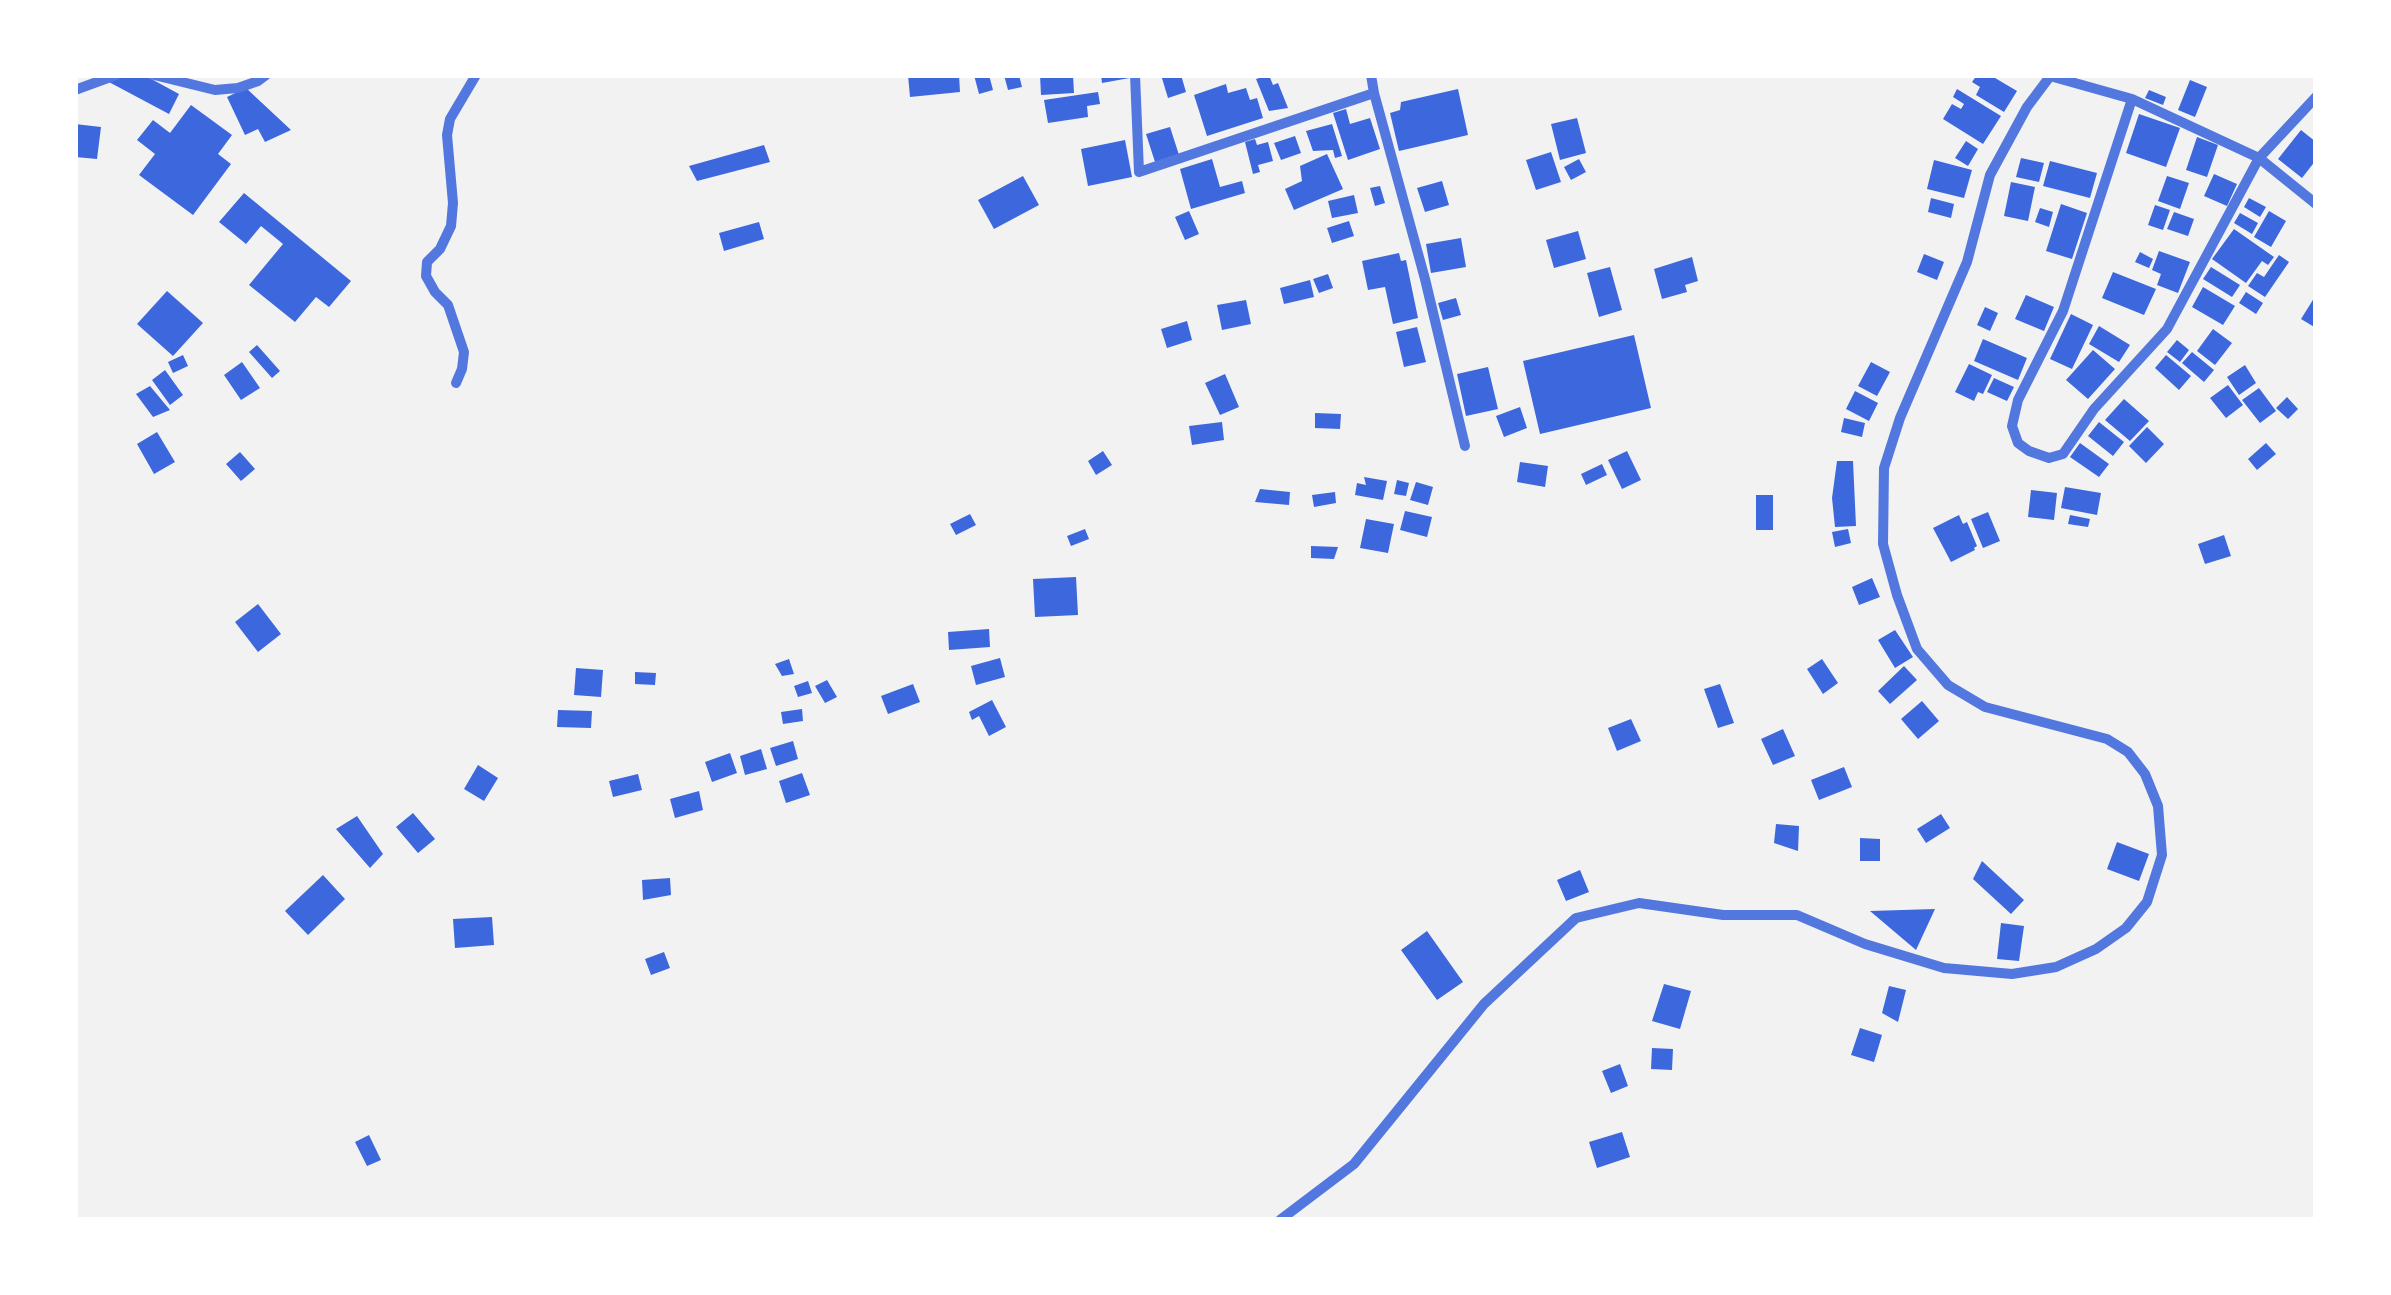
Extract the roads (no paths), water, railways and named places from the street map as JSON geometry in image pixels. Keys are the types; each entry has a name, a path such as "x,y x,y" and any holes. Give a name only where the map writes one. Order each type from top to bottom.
{"street":[{"path":"75,90 116,75"},
{"path":"154,75 215,90 238,88 266,75"},
{"path":"456,383 464,352 448,305 426,276 428,262 440,250 450,226 452,179 446,135 450,119 476,75"},
{"path":"1135,75 1140,172 1374,92"},
{"path":"1371,75 1464,446"},
{"path":"1280,1220 1354,1164 1484,1004 1576,918 1639,903 1723,915 1796,915 1865,944 1944,968 2012,974 2056,967 2096,949 2126,928 2147,902 2162,855 2158,806 2145,774 2128,752 2106,740 1985,707 1948,685 1916,649 1884,544 1884,468 1900,418 1967,262 1990,174 2028,107 2051,76 2132,100 2260,158 2316,204"},
{"path":"2132,100 2062,311 2018,400 2012,426 2018,443 2048,458 2063,454 2094,409 2167,329 2260,158 2316,97"}]}
